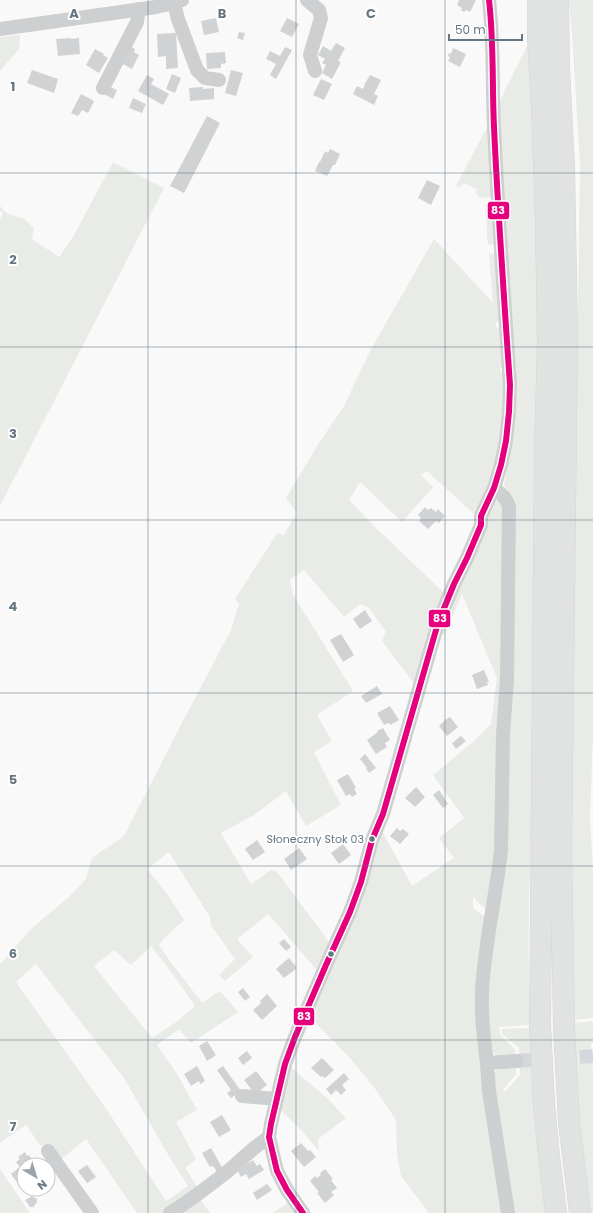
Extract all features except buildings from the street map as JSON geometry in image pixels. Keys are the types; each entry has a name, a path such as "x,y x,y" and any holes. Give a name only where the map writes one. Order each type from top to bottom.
{"highway":[{"path":"538,0 548,343 545,451 540,1025 544,1104 556,1213"},
{"path":"558,0 559,68 564,167 567,336 561,852 562,928 564,1029 569,1123 580,1213"}],"street":[{"path":"307,0 319,10 321,18 310,55 315,71"},
{"path":"303,1213 287,1190 277,1171 269,1137 286,1064 295,1037 350,912 361,882 372,840 383,814 438,623 481,525 481,516 494,488 501,465 506,440 510,412 510,385 497,188 492,21 489,0"},
{"path":"0,30 171,2 197,70 205,78 219,80"},
{"path":"103,88 144,6"},
{"path":"494,488 508,501 509,507 507,679 501,850 489,926 482,992 484,1041 489,1091 508,1213"},
{"path":"487,1063 517,1061"},
{"path":"242,1096 277,1099"},
{"path":"170,1213 197,1196 258,1144 269,1137"},
{"path":"48,1152 92,1213"}],"shaded area":[{"path":"569,0 593,0 593,734 590,817 593,871 593,1018 572,1020 569,929 580,165"},
{"path":"20,35 19,49 0,71 0,37"},
{"path":"531,38 538,217 532,809 529,917 530,1025 499,1027 500,1035 515,1049 516,1057 497,1057 489,1047 487,979 514,501 504,485 514,432 515,391 497,107"},
{"path":"488,128 493,196 485,198 479,197 476,193 477,189 464,183 461,187 456,186 486,129"},
{"path":"113,162 164,188 0,506 0,220 3,212 0,211 0,206 6,213 24,219 34,228 32,239 59,257 73,237"},
{"path":"485,204 491,206 495,244 488,245"},
{"path":"434,239 493,303 489,253 497,255 501,322 498,321 495,323 497,328 502,329 504,366 500,368 501,372 504,373 500,451 479,512 473,513 427,471 421,475 433,487 402,522 360,482 349,500 444,593 416,686 382,641 386,632 369,608 360,604 344,617 304,570 290,580 293,595 353,691 317,715 332,741 314,752 341,805 306,826 286,791 254,815 221,833 251,884 271,870 277,872 329,942 316,969 268,914 237,939 253,957 225,981 219,975 235,959 211,925 210,917 169,852 147,869 168,895 184,920 164,938 159,945 202,1003 220,991 238,1012 191,1043 179,1029 157,1045 177,1074 197,1110 176,1122 196,1159 185,1168 199,1189 163,1213 137,1213 86,1139 60,1160 47,1145 40,1145 26,1125 0,1143 0,964 32,928 71,895 86,879 92,858 124,836 231,630 239,604 235,599 278,532 283,536 297,513 286,498 319,443 344,406 370,351","holes":["151,946 195,1006 175,1023 152,1038 94,966 114,950 131,965","36,964 124,1078 188,1186 166,1201 109,1113 16,982"]},
{"path":"497,500 502,503 502,675 496,742 501,748 497,852 486,908 473,897 473,908 485,917 482,953 504,1213 429,1213 401,1176 397,1154 396,1120 376,1090 350,1058 308,1015 381,829 412,886 454,858 439,838 464,818 433,775 473,742 491,724 497,678 462,594 444,636 441,631 493,503"},
{"path":"593,1021 593,1042 591,1044 593,1072 593,1213 589,1213 577,1105 572,1023"},
{"path":"530,1028 532,1078 546,1213 512,1213 492,1074 500,1067 515,1064 516,1074 503,1090 505,1092 520,1075 519,1048 502,1034 502,1029"},
{"path":"288,1065 328,1099 346,1118 318,1139 319,1151 303,1132 278,1107"},
{"path":"0,1169 16,1192 16,1197 19,1197 30,1213 0,1213"},
{"path":"200,1199 210,1213 179,1213"},
{"path":"289,1202 297,1213 272,1213"}],"tunnel":[{"path":"517,1061 593,1056"}],"transit line":[{"name":"83","path":"303,1213 287,1190 277,1171 269,1137 285,1064 295,1037 350,912 361,882 372,840 383,814 438,623 481,525 481,516 494,488 506,441 510,385 497,192 493,111 492,32 489,0"}],"place":[{"name":"Słoneczny Stok 03","path":"372,839"}]}
